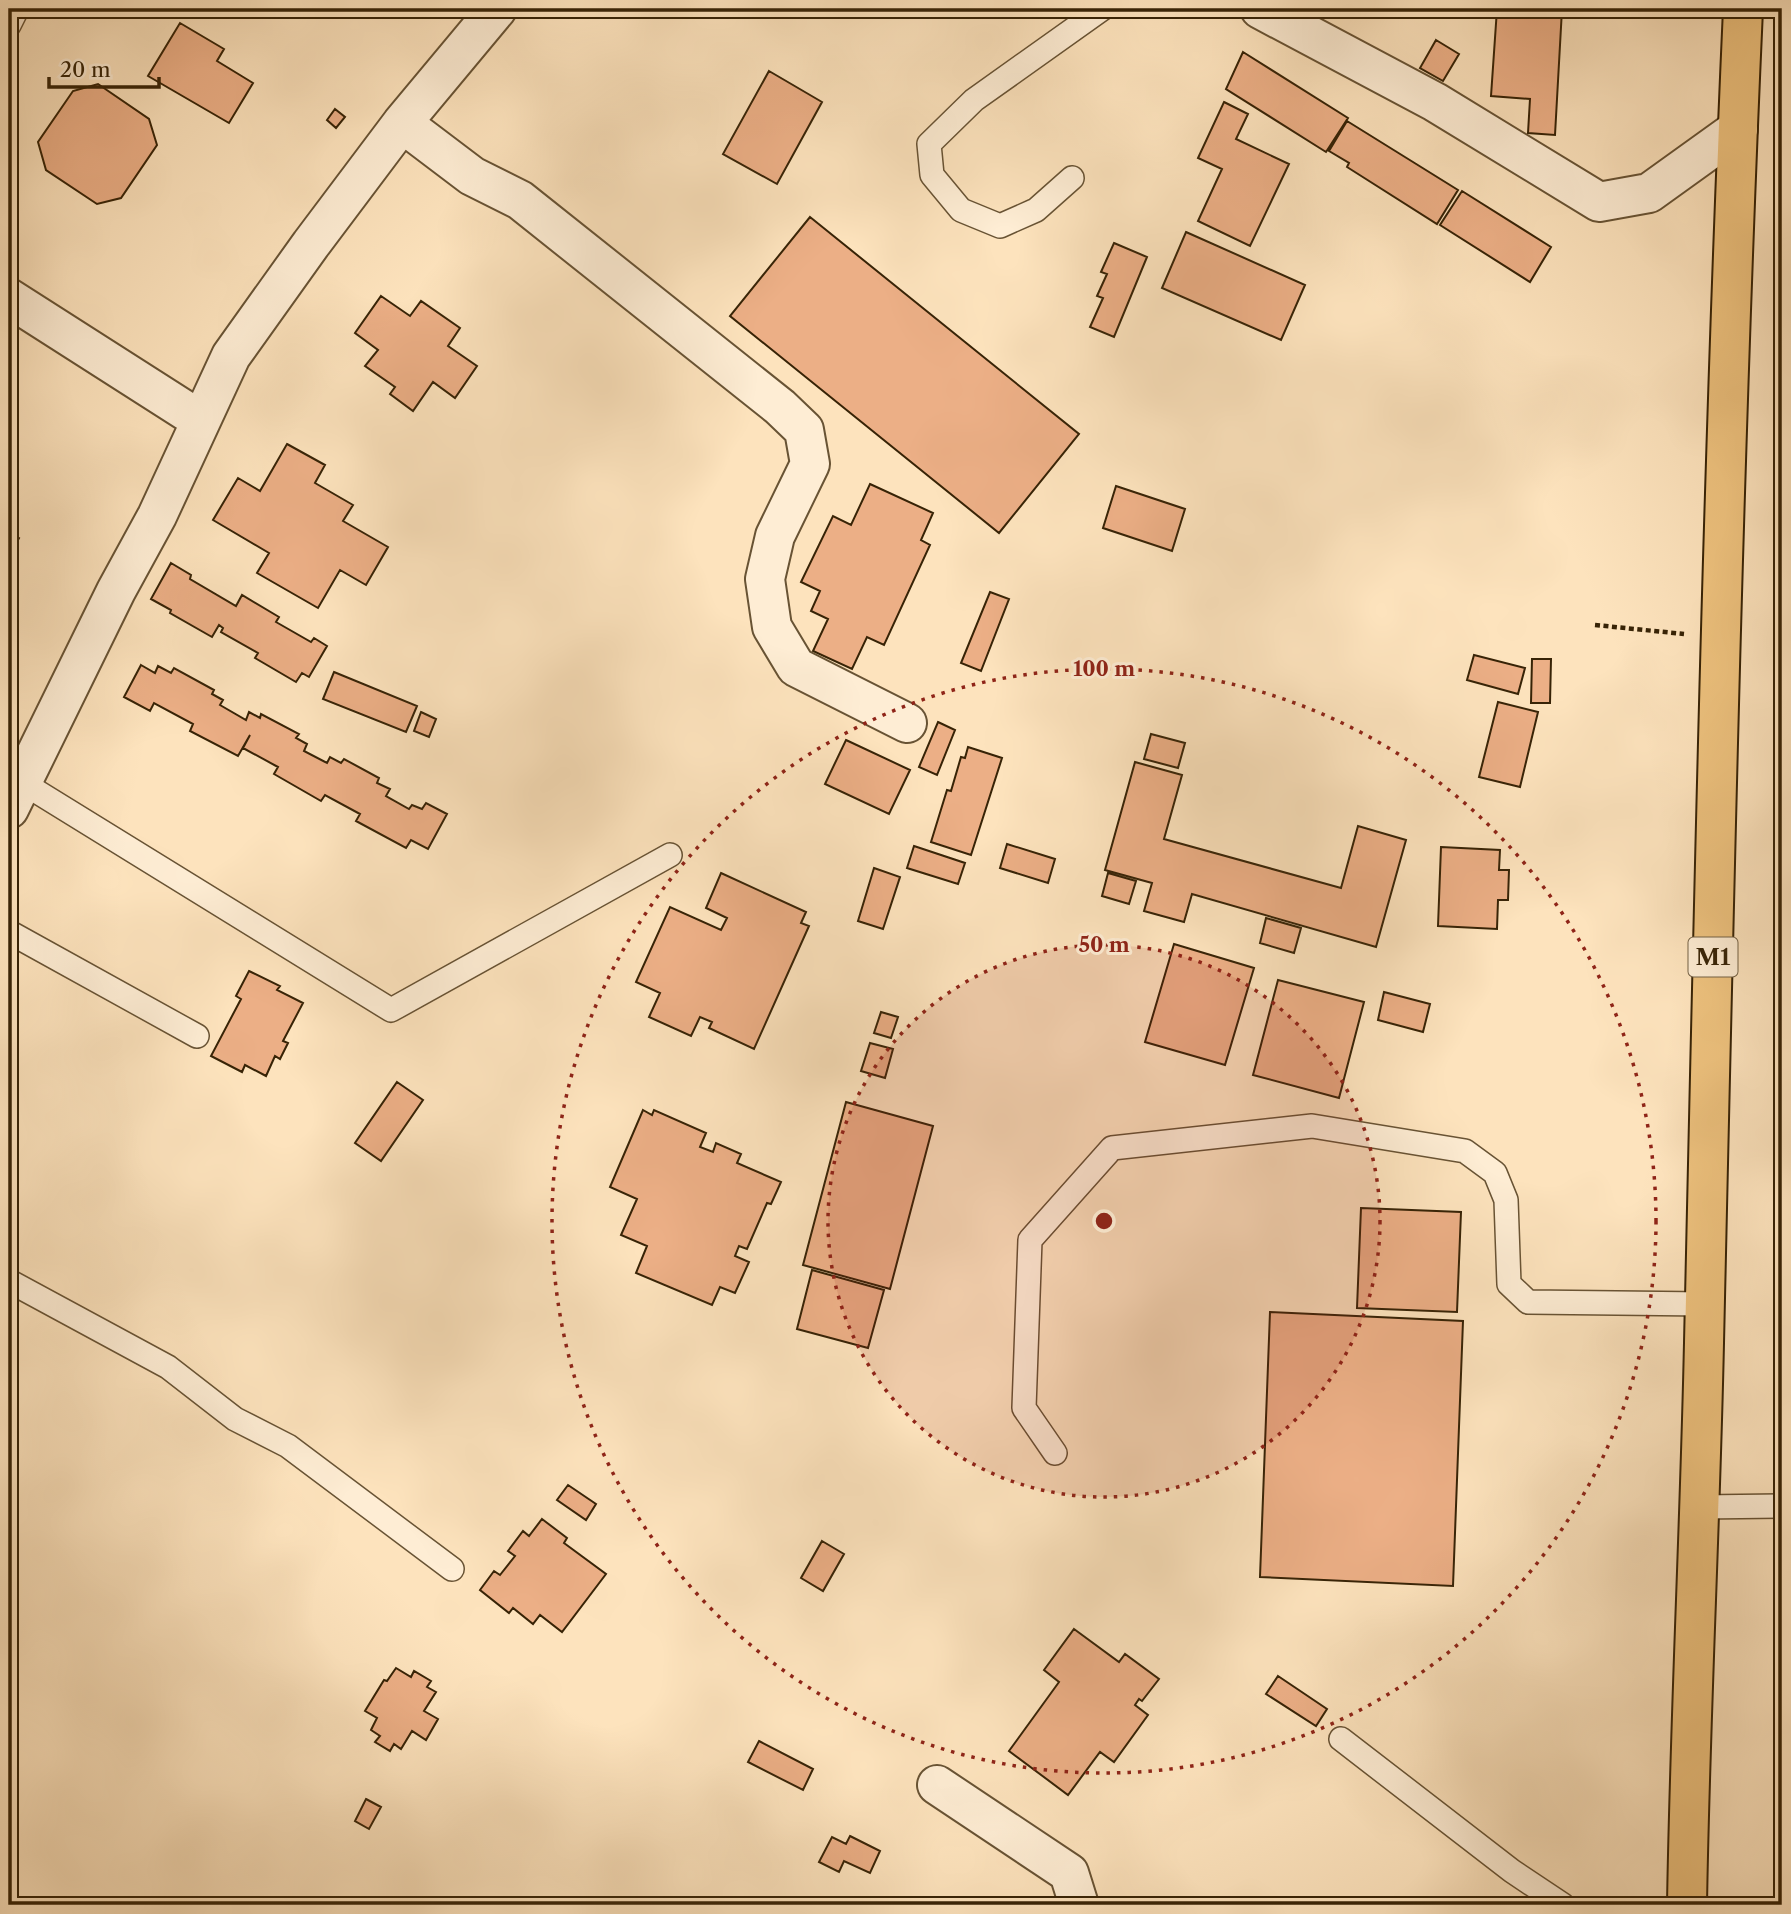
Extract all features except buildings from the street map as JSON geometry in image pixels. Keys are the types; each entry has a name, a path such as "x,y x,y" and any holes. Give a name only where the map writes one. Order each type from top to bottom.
{"highway":[{"name":"M1","path":"1687,1905 1700,1507 1720,638 1743,9"}],"street":[{"path":"16,796 116,591 157,516 231,356 402,123 498,9"},
{"path":"1261,9 1435,102 1599,202 1649,193 1738,129"},
{"path":"402,123 472,177 520,200 780,407 804,430 810,464 775,536 765,579 772,628 796,667 907,723"},
{"path":"9,298 200,420"},
{"path":"937,1785 1069,1873 1079,1905"}],"lane":[{"path":"9,25 17,9"},
{"path":"1072,178 1036,210 1000,226 961,210 932,174 929,144 974,100 1102,9"},
{"path":"16,796 391,1010 670,855"},
{"path":"9,932 197,1036"},
{"path":"1055,1453 1024,1408 1030,1240 1112,1148 1312,1126 1465,1151 1495,1173 1506,1200 1509,1284 1528,1302 1705,1304"},
{"path":"9,1281 169,1367 234,1419 288,1446 452,1569"},
{"path":"1700,1507 1782,1506"},
{"path":"1341,1739 1513,1871 1563,1905"}],"path":[{"path":"1595,625 1720,638"}]}
